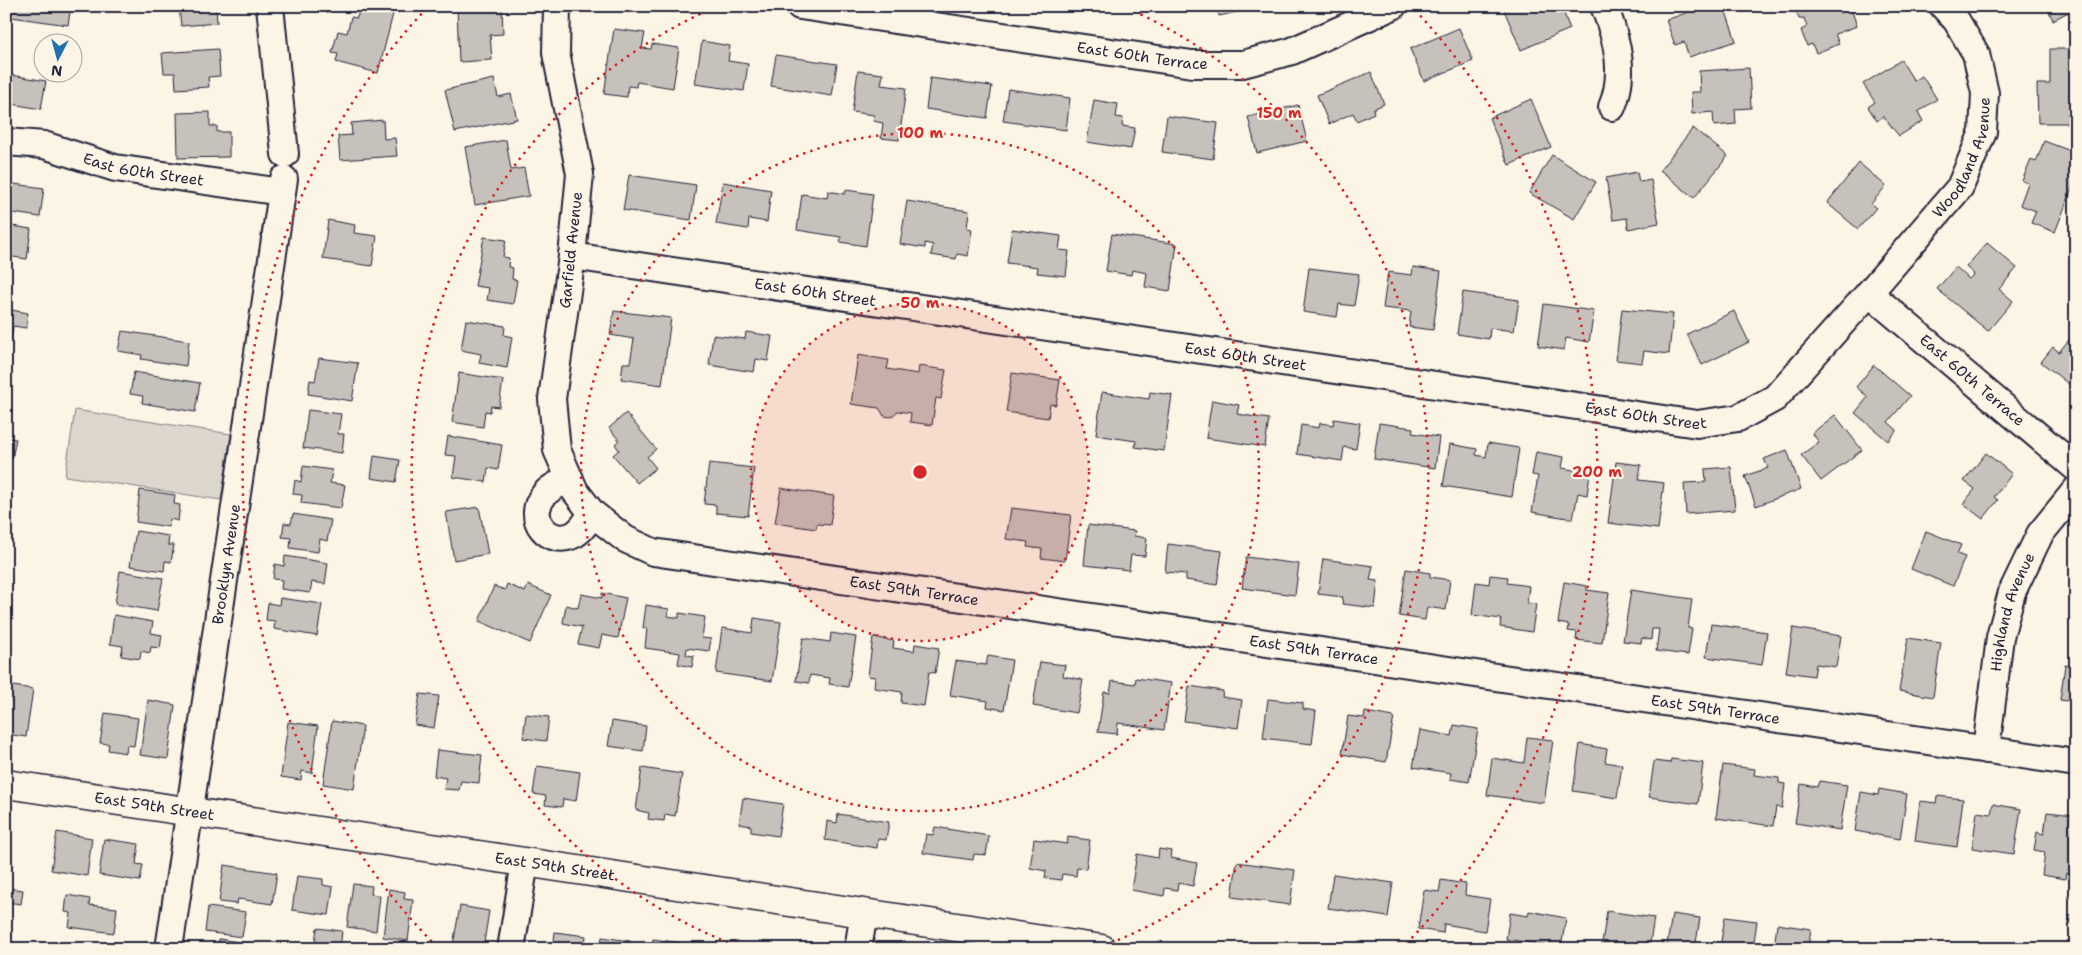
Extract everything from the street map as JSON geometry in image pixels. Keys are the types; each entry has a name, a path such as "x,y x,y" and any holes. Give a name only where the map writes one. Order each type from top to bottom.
{"street":[{"name":"Brooklyn Avenue","path":"169,949 284,175 270,6"},
{"name":"Garfield Avenue","path":"557,6 556,53 580,174 572,256 552,398 557,450 572,485"},
{"path":"800,6 850,10"},
{"name":"East 60th Terrace","path":"850,10 898,13 1192,64 1243,64 1292,51 1393,6"},
{"path":"1604,6 1612,27 1620,69 1618,93 1612,107"},
{"name":"Woodland Avenue","path":"1869,294 1960,187 1983,132 1985,93 1976,54 1956,20 1943,6"},
{"name":"East 60th Street","path":"6,142 44,146 115,168 284,175"},
{"name":"East 60th Street","path":"572,256 1697,424 1738,418 1775,398 1869,294"},
{"name":"East 60th Terrace","path":"1869,294 2076,468"},
{"path":"572,485 545,493 538,503 536,513 539,526 549,534 561,537 574,534 585,525 592,513"},
{"name":"East 59th Terrace","path":"572,485 592,513 625,539 653,552 2076,763"},
{"name":"Highland Avenue","path":"1986,750 2000,637 2012,592 2040,534 2076,490"},
{"name":"East 59th Street","path":"6,784 1102,949"},
{"path":"511,949 525,862"},
{"path":"858,949 864,913"}],"shaded area":[{"path":"75,410 231,434 221,500 65,476"}],"building":[{"path":"12,6 71,6 68,25 11,17"},
{"path":"179,6 216,6 217,23 181,26"},
{"path":"360,6 395,6 378,73 336,62 338,54 332,53 338,31 347,33 351,17 357,18"},
{"path":"502,6 503,34 490,35 492,60 459,62 457,7"},
{"path":"1216,6 1245,6 1246,10 1219,16"},
{"path":"1513,6 1561,6 1570,29 1521,50 1504,10"},
{"path":"1706,6 1724,6 1736,41 1689,57 1684,42 1675,45 1666,20"},
{"path":"1794,6 1850,6 1857,26 1835,34 1839,44 1816,53 1812,44 1807,46 1801,30 1807,27 1804,18 1799,19"},
{"path":"2046,6 2076,6 2076,8 2053,20"},
{"path":"1459,28 1473,61 1424,81 1410,49"},
{"path":"614,29 645,33 642,48 651,49 652,44 679,48 673,88 637,82 636,87 628,86 627,97 604,94"},
{"path":"702,41 730,46 728,61 748,64 744,91 695,84"},
{"path":"218,49 220,76 208,77 209,87 176,89 175,73 164,73 162,53"},
{"path":"2050,49 2076,49 2076,106 2075,114 2068,114 2068,123 2038,123 2037,84 2050,84"},
{"path":"776,55 837,64 832,96 771,86"},
{"path":"1901,60 1914,81 1922,76 1937,99 1918,112 1923,121 1899,136 1883,116 1877,121 1868,107 1875,102 1863,84"},
{"path":"1749,68 1751,108 1735,109 1736,124 1714,126 1713,112 1692,114 1691,92 1700,92 1699,71"},
{"path":"858,71 883,74 881,85 906,88 899,140 881,138 883,123 873,121 874,115 852,112"},
{"path":"1371,72 1384,104 1373,109 1374,113 1357,121 1353,113 1329,124 1317,95"},
{"path":"6,74 32,79 32,82 46,82 41,109 6,103"},
{"path":"930,78 992,86 987,118 926,109"},
{"path":"494,79 498,97 511,94 517,119 455,132 445,90"},
{"path":"1008,89 1070,98 1066,130 1003,121"},
{"path":"1531,99 1551,147 1509,165 1489,118"},
{"path":"1094,100 1118,104 1116,117 1123,118 1122,126 1135,128 1131,149 1087,142"},
{"path":"1298,105 1307,141 1257,153 1248,117"},
{"path":"210,112 210,126 217,126 217,132 229,132 229,157 178,158 177,113"},
{"path":"1167,116 1218,123 1213,159 1162,152"},
{"path":"383,120 384,139 395,138 397,156 340,160 338,136 352,135 351,123"},
{"path":"1693,128 1728,156 1694,198 1660,170"},
{"path":"506,140 511,170 524,168 529,196 475,205 465,147"},
{"path":"2044,141 2076,153 2076,179 2055,232 2031,223 2036,211 2020,205 2028,183 2022,181 2031,160 2036,162"},
{"path":"1552,155 1596,182 1574,219 1529,193"},
{"path":"1859,163 1886,186 1871,204 1876,208 1858,229 1827,203"},
{"path":"1637,172 1639,182 1651,180 1659,223 1628,229 1627,218 1613,220 1606,178"},
{"path":"629,175 696,185 691,220 623,210"},
{"path":"723,182 771,190 767,222 749,219 748,229 716,224"},
{"path":"6,183 44,188 40,217 6,212"},
{"path":"846,190 873,194 866,246 840,242 841,237 797,230 802,194 827,198 828,191 845,194"},
{"path":"907,201 969,211 967,228 972,229 968,256 957,254 956,259 931,255 933,245 925,243 925,248 900,244"},
{"path":"328,220 355,225 354,233 377,236 372,266 323,259"},
{"path":"6,225 31,229 27,259 6,256"},
{"path":"1012,229 1061,236 1059,250 1069,251 1066,276 1037,273 1038,267 1007,263"},
{"path":"1112,234 1177,244 1170,291 1145,287 1147,273 1132,270 1131,275 1106,271"},
{"path":"484,237 506,240 503,257 509,258 508,267 513,268 512,279 517,280 513,304 487,300 489,288 475,286"},
{"path":"1987,243 2017,268 1999,289 2013,301 1988,331 1937,289 1956,267 1969,279 1974,274 1966,267"},
{"path":"1413,267 1441,271 1433,330 1409,327 1411,311 1383,308 1388,272 1412,275"},
{"path":"1309,268 1359,274 1354,306 1339,304 1337,317 1303,312"},
{"path":"1463,292 1519,300 1514,331 1490,328 1489,339 1457,334"},
{"path":"1544,304 1594,311 1589,342 1566,338 1564,350 1538,346"},
{"path":"6,309 28,313 26,328 13,326 11,340 6,339"},
{"path":"1622,309 1673,314 1669,354 1644,351 1642,363 1616,360"},
{"path":"614,311 671,318 662,385 621,379 623,363 630,363 634,339 610,335"},
{"path":"1734,311 1749,342 1702,365 1687,334"},
{"path":"466,320 505,326 504,335 512,337 507,368 479,363 481,354 461,350"},
{"path":"122,331 189,341 186,366 141,359 142,355 118,351"},
{"path":"746,332 772,336 768,361 756,359 754,372 709,365 713,335 745,339"},
{"path":"2073,335 2076,337 2076,390 2041,362 2053,347 2059,352"},
{"path":"858,355 889,360 887,369 918,374 919,366 946,370 941,399 936,398 932,425 910,422 911,413 898,411 891,417 884,416 879,408 851,404"},
{"path":"319,358 358,363 352,401 308,394 310,380 315,381"},
{"path":"1874,365 1910,396 1888,422 1897,430 1888,441 1855,413 1868,397 1856,387"},
{"path":"134,372 200,383 195,412 142,403 143,396 130,394"},
{"path":"459,373 503,380 499,407 491,406 490,412 485,411 483,427 452,422"},
{"path":"1012,373 1060,380 1056,405 1050,404 1048,418 1006,412"},
{"path":"1102,392 1149,399 1150,392 1172,395 1164,451 1135,447 1136,441 1096,435"},
{"path":"1212,400 1239,405 1237,414 1269,419 1265,447 1206,438"},
{"path":"308,410 341,414 338,434 344,434 342,453 303,448"},
{"path":"626,413 656,449 647,457 656,468 637,483 613,455 619,450 615,444 619,440 609,428"},
{"path":"1835,415 1862,450 1821,481 1801,455 1819,442 1812,433"},
{"path":"1334,419 1360,423 1356,449 1344,447 1342,461 1297,454 1301,425 1319,428 1320,423 1333,425"},
{"path":"1379,423 1413,428 1412,433 1439,437 1435,468 1374,459"},
{"path":"448,436 502,445 498,470 488,468 486,482 453,477 456,456 445,455"},
{"path":"6,438 16,439 12,459 6,458"},
{"path":"1488,443 1519,448 1512,497 1443,486 1450,444 1477,449 1476,455 1486,457"},
{"path":"1787,450 1801,489 1756,506 1745,476 1768,468 1764,459"},
{"path":"1536,452 1564,457 1562,468 1590,473 1587,495 1578,493 1573,519 1532,512 1538,476 1532,475"},
{"path":"1986,453 2012,474 1994,497 1998,500 1983,519 1963,504 1975,489 1964,481"},
{"path":"374,456 400,460 396,482 371,478"},
{"path":"1616,462 1641,465 1639,480 1664,483 1658,529 1608,523"},
{"path":"709,463 754,468 748,516 716,513 716,505 704,504"},
{"path":"303,466 332,470 330,483 345,485 341,508 301,503 302,495 293,494 295,480 301,482"},
{"path":"1731,467 1735,510 1686,514 1684,483 1706,482 1705,469"},
{"path":"781,488 834,496 830,525 817,524 816,529 775,523"},
{"path":"140,490 175,495 174,504 180,505 178,521 170,519 169,527 136,522"},
{"path":"479,507 488,554 454,560 446,512"},
{"path":"1011,508 1071,515 1065,561 1041,558 1042,549 1027,547 1028,542 1006,539"},
{"path":"293,514 331,520 327,541 320,539 318,552 290,548 291,538 282,537 284,523 291,524"},
{"path":"1088,525 1135,531 1134,536 1147,538 1145,556 1131,555 1129,570 1084,565"},
{"path":"136,531 169,536 168,545 174,545 171,562 165,561 164,571 130,566"},
{"path":"1926,531 1961,545 1957,554 1965,557 1953,586 1911,569"},
{"path":"1168,544 1222,551 1217,585 1186,580 1186,574 1165,572"},
{"path":"285,556 328,563 325,584 312,582 310,593 281,589 282,580 273,579 275,564 284,566"},
{"path":"1246,557 1299,564 1295,595 1242,588"},
{"path":"1323,559 1373,566 1370,580 1378,581 1375,608 1342,604 1343,597 1318,594"},
{"path":"1406,569 1430,573 1430,577 1450,580 1446,610 1427,607 1425,620 1399,616"},
{"path":"120,571 163,578 157,611 115,604"},
{"path":"1490,575 1508,577 1507,583 1529,586 1527,603 1536,604 1532,632 1500,627 1501,619 1472,615 1476,582 1489,584"},
{"path":"1564,582 1587,586 1587,590 1609,593 1602,643 1576,640 1577,632 1568,631 1569,625 1558,623"},
{"path":"507,584 525,592 528,585 551,595 530,643 479,621 494,586 505,590"},
{"path":"1631,590 1692,599 1688,628 1692,629 1688,655 1656,651 1659,629 1652,629 1651,640 1642,638 1641,643 1623,641"},
{"path":"602,593 626,598 618,638 602,635 599,648 578,644 582,627 563,623 566,605 578,608 581,594 602,598"},
{"path":"280,598 322,604 317,636 274,629 275,621 266,620 268,603 279,605"},
{"path":"646,605 669,609 668,616 679,618 679,613 705,617 702,638 711,639 709,651 687,648 686,655 694,656 692,667 678,664 680,653 645,648 647,628 643,628"},
{"path":"114,615 153,622 151,633 162,635 160,648 151,647 150,653 141,651 140,659 121,656 123,646 110,644"},
{"path":"754,618 781,622 772,681 716,673 722,628 752,633"},
{"path":"1711,624 1767,632 1762,665 1706,657"},
{"path":"1793,628 1841,636 1836,667 1816,664 1814,676 1786,672"},
{"path":"831,633 856,637 848,687 829,684 830,678 810,675 809,683 796,681 803,638 830,642"},
{"path":"873,637 894,641 893,648 914,651 915,644 939,648 935,673 929,672 924,706 901,703 902,692 874,688 875,677 868,676"},
{"path":"1908,638 1941,643 1933,697 1899,691"},
{"path":"988,656 1012,660 1004,710 987,707 988,701 950,695 956,661 986,665"},
{"path":"1040,662 1065,665 1063,676 1083,680 1077,713 1033,706"},
{"path":"2065,665 2076,667 2076,715 2073,715 2075,702 2060,700"},
{"path":"1136,678 1171,683 1164,730 1118,723 1117,734 1098,732 1104,692 1110,693 1112,681 1135,684"},
{"path":"6,685 33,689 26,737 6,734"},
{"path":"1189,686 1223,691 1222,697 1242,700 1238,728 1184,721"},
{"path":"420,694 439,696 434,728 415,725"},
{"path":"1268,699 1303,703 1303,709 1316,711 1312,744 1263,738"},
{"path":"148,700 175,705 168,759 140,755"},
{"path":"1365,712 1394,717 1386,762 1342,754 1348,716 1364,718"},
{"path":"105,713 138,718 134,746 127,745 126,753 108,750 109,744 100,743"},
{"path":"526,714 549,717 546,741 523,738"},
{"path":"332,721 363,726 354,789 323,784"},
{"path":"612,721 646,726 643,751 608,746"},
{"path":"288,722 318,726 312,773 302,771 301,780 281,777"},
{"path":"1454,725 1478,729 1469,782 1450,779 1451,773 1413,767 1420,730 1452,736"},
{"path":"1527,737 1553,740 1544,803 1487,795 1492,758 1524,763"},
{"path":"1580,744 1607,749 1605,762 1622,765 1617,798 1573,791"},
{"path":"437,750 482,755 479,783 461,781 459,790 444,789 446,778 434,776"},
{"path":"1671,759 1703,763 1698,804 1649,797 1654,761 1670,763"},
{"path":"1723,765 1755,769 1754,775 1779,778 1779,783 1785,784 1782,808 1776,807 1773,826 1716,818"},
{"path":"537,766 580,772 576,801 563,799 562,807 545,805 546,796 533,794"},
{"path":"642,768 682,774 675,816 665,814 664,821 648,819 649,813 636,810"},
{"path":"1819,781 1847,785 1840,830 1795,823 1801,784 1817,787"},
{"path":"1879,789 1907,794 1900,839 1855,831 1861,792 1878,795"},
{"path":"1937,796 1963,799 1957,847 1915,841 1920,801 1936,803"},
{"path":"743,798 783,804 778,836 751,832 751,826 739,824"},
{"path":"1993,804 2021,809 2014,854 1972,848 1977,812 1991,814"},
{"path":"2047,812 2074,815 2073,826 2076,827 2076,875 2066,873 2065,879 2042,875 2045,852 2034,850 2037,832 2044,834"},
{"path":"838,814 889,822 886,840 878,839 877,848 825,840 827,821 837,823"},
{"path":"935,827 989,836 986,855 974,854 973,860 923,853 926,834 933,835"},
{"path":"57,832 92,838 87,876 51,870"},
{"path":"1068,837 1090,840 1086,869 1077,868 1076,876 1062,874 1061,880 1045,878 1046,871 1030,868 1034,839 1067,844"},
{"path":"104,839 139,844 136,864 143,865 140,881 99,875"},
{"path":"1159,849 1172,851 1171,858 1197,863 1193,886 1178,883 1177,890 1165,888 1164,896 1131,890 1137,854 1158,858"},
{"path":"1237,862 1295,870 1290,905 1232,897"},
{"path":"224,865 277,873 272,904 238,899 237,904 219,902"},
{"path":"1333,874 1393,883 1388,917 1328,908"},
{"path":"297,876 323,879 323,885 333,887 329,915 292,910"},
{"path":"1441,880 1466,884 1465,895 1490,899 1485,931 1444,924 1443,933 1418,929 1424,890 1439,892"},
{"path":"353,884 372,886 371,894 380,896 376,931 347,927"},
{"path":"6,888 23,890 21,904 6,902"},
{"path":"389,889 405,892 404,899 413,900 408,941 383,937"},
{"path":"67,895 90,899 89,905 117,908 114,933 69,927 71,913 65,912"},
{"path":"460,906 489,911 483,949 453,945"},
{"path":"208,907 246,912 242,937 205,932"},
{"path":"1529,911 1566,918 1561,948 1506,939 1510,913 1528,916"},
{"path":"1607,911 1654,918 1649,949 1601,949"},
{"path":"1672,914 1700,918 1695,949 1661,949 1662,944 1667,945"},
{"path":"1725,917 1757,921 1753,949 1712,949 1712,947 1720,948"},
{"path":"1777,924 1811,929 1808,949 1774,949"},
{"path":"317,928 342,931 340,949 314,949"},
{"path":"555,932 586,936 584,949 553,949"},
{"path":"602,937 630,941 628,949 600,949"},
{"path":"219,939 280,948 218,949"},
{"path":"653,939 681,943 680,949 651,949"}]}
